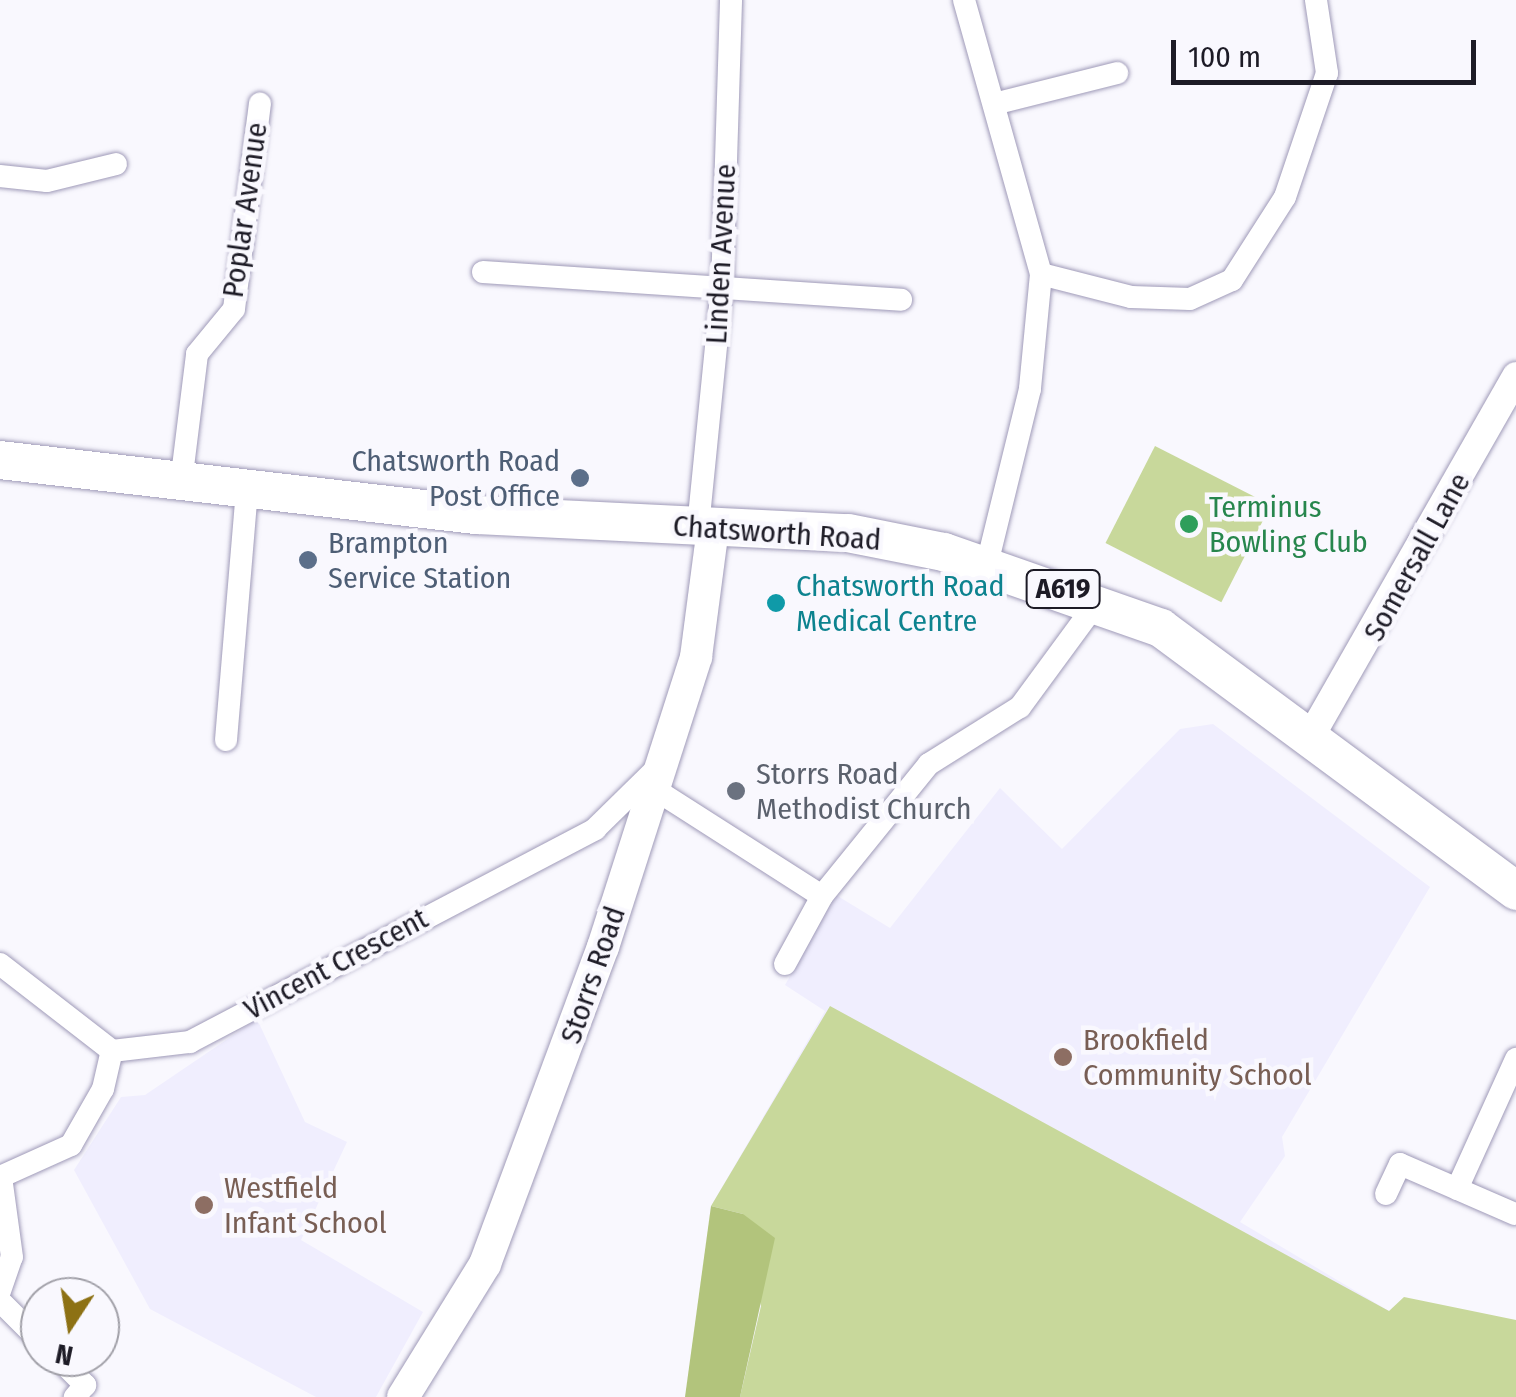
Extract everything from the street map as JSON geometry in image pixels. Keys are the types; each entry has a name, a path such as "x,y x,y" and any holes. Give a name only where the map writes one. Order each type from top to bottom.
{"highway":[{"name":"Chatsworth Road","path":"0,460 247,492 706,517 848,533 986,564 1098,601 1161,628 1312,734 1516,891"}],"main road":[{"name":"Storrs Road","path":"402,1397 485,1264 514,1197 660,776 698,646 706,517"}],"street":[{"name":"Linden Avenue","path":"706,517 722,288 731,0"},
{"path":"964,0 1041,274 1030,389 986,564"},
{"path":"1041,274 1131,296 1190,299 1232,280 1284,197 1327,73 1316,0"},
{"path":"994,104 1117,73"},
{"name":"Poplar Avenue","path":"181,484 197,354 234,308 260,104"},
{"path":"0,176 47,181 116,164"},
{"path":"483,272 901,300"},
{"name":"Somersall Lane","path":"1312,734 1516,376"},
{"path":"226,740 247,492"},
{"path":"785,964 822,896 928,764 1020,707 1098,601"},
{"path":"660,776 822,896"},
{"name":"Vincent Crescent","path":"112,1052 190,1042 596,828 660,776"},
{"path":"0,964 112,1052 103,1089 71,1145 1,1177 12,1256 0,1291"},
{"path":"1457,1189 1516,1059"},
{"path":"1386,1194 1400,1164 1515,1214"},
{"path":"0,1301 20,1320"},
{"path":"75,1397 85,1385 77,1377"}],"shaded area":[{"name":"Brookfield Community School","path":"1213,724 1430,887 1282,1137 1285,1156 1240,1222 1389,1311 1324,1397 740,1397 761,1306 743,1214 711,1206 825,1011 785,985 836,895 890,928 1000,788 1062,849 1180,729"},
{"name":"Westfield Infant School","path":"257,1019 305,1122 347,1142 301,1240 423,1312 376,1397 316,1397 150,1309 74,1170 121,1097 145,1095"}],"green space":[{"name":"Terminus Bowling Club","path":"1155,446 1271,505 1221,602 1106,543"},
{"path":"830,1006 1389,1311 1404,1297 1516,1320 1516,1397 740,1397 761,1306 743,1214 711,1206"},
{"path":"711,1206 743,1214 775,1238 740,1397 685,1397"}],"place":[{"name":"Chatsworth Road Post Office","path":"580,478"},
{"name":"Terminus Bowling Club","path":"1189,524"},
{"name":"Brampton Service Station","path":"308,560"},
{"name":"Chatsworth Road Medical Centre","path":"776,603"},
{"name":"Storrs Road Methodist Church","path":"736,791"},
{"name":"Brookfield Community School","path":"1063,1057"},
{"name":"Westfield Infant School","path":"204,1205"}]}
